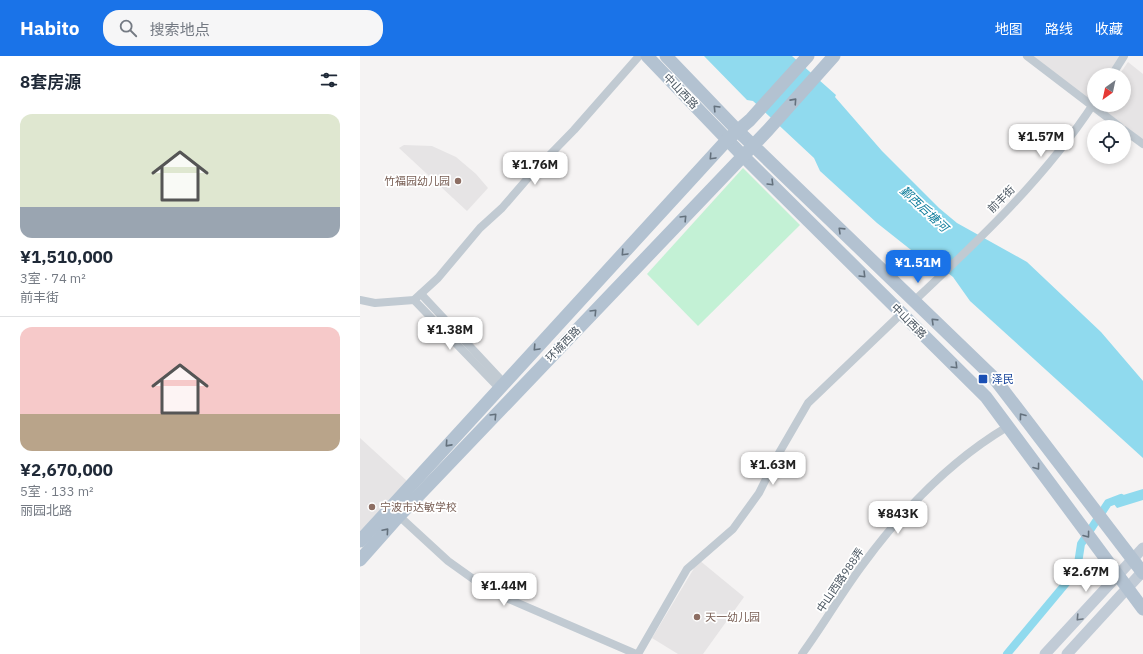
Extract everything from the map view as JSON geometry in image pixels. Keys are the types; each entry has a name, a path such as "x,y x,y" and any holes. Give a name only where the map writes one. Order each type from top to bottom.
{"main road":[{"name":"中山西路","path":"647,56 733,135 753,145 994,378 1109,530 1143,572"},
{"name":"中山西路","path":"666,56 733,135 743,156 986,397 1117,576 1143,609"},
{"name":"环城西路","path":"360,541 501,386 808,56"},
{"name":"环城西路","path":"360,560 399,516 768,130 834,56"},
{"path":"1045,654 1143,548"},
{"path":"1067,654 1126,588 1143,572"}],"street":[{"path":"360,300 375,303 418,297 438,278 480,228 502,208 534,171 574,130 639,56"},
{"path":"1027,56 1087,101"},
{"path":"1116,68 1124,56"},
{"name":"前丰街","path":"914,301 996,220 1044,169 1088,112"},
{"path":"1102,112 1111,120"},
{"path":"1131,135 1143,144"},
{"path":"418,297 501,386"},
{"path":"399,516 448,561 490,591 637,654 687,569 733,529 759,493 779,453 808,403 902,313"},
{"name":"中山西路988弄","path":"802,654 863,564 899,518 934,483 987,439 1007,427"}],"shaded area":[{"path":"1033,56 1121,56 1113,68 1087,68 1087,99"},
{"path":"1128,62 1143,74 1143,140 1131,131 1131,120 1115,120 1104,112 1131,112 1131,68 1124,68"},
{"name":"竹福园幼儿园","path":"404,145 432,146 456,157 476,174 488,188 467,211 399,148"},
{"name":"宁波市达敏学校","path":"360,438 407,481 360,533"},
{"name":"天一幼儿园","path":"699,560 744,597 703,654 678,654 652,638"}],"green space":[{"path":"743,168 800,225 698,326 647,274"}],"water":[{"name":"鄞西后塘河","path":"704,56 792,56 836,95 835,97 882,151 939,208 957,223 1027,262 1101,332 1143,381 1143,458 970,301 953,277 939,266 925,261 877,223 820,171 814,158 753,101 747,100"},
{"path":"1143,489 1143,500 1117,508 1110,499"}],"waterway":[{"path":"1007,654 1077,570 1081,544 1108,503 1121,498"}],"place":[{"name":"竹福园幼儿园","path":"458,181"},
{"name":"泽民","path":"983,379"},
{"name":"宁波市达敏学校","path":"372,507"},
{"name":"天一幼儿园","path":"697,617"}]}
